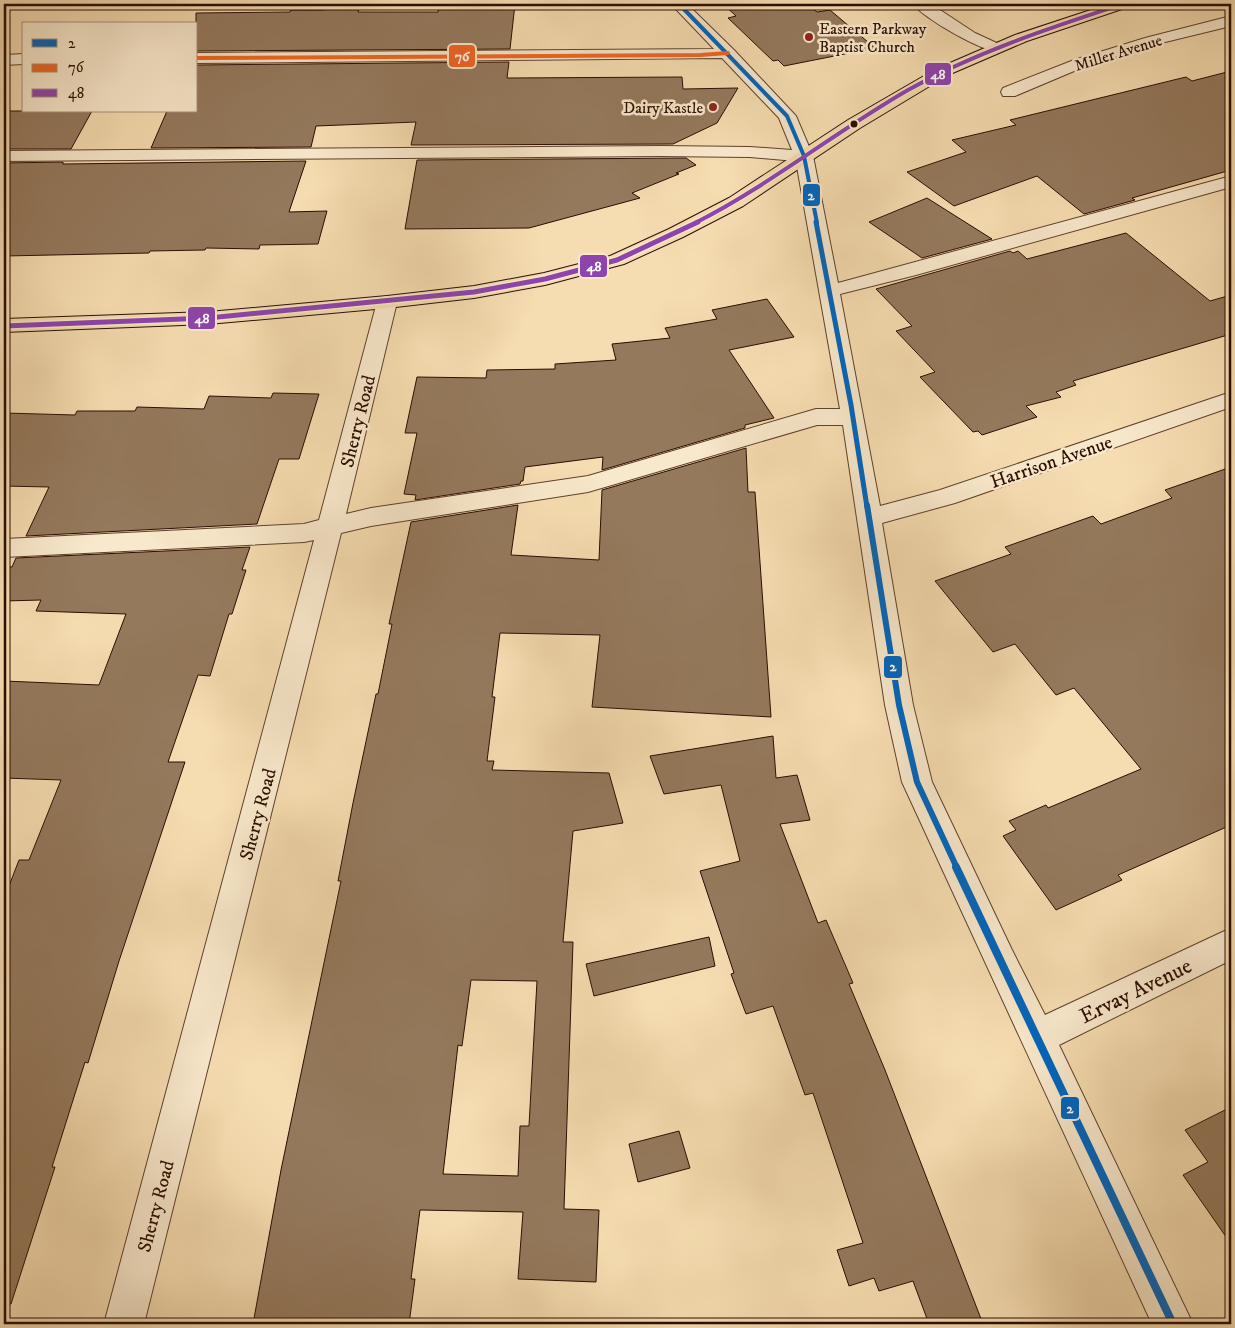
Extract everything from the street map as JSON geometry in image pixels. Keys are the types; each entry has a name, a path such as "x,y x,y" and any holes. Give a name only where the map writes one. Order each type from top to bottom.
{"main road":[{"path":"4,326 208,318 387,302 474,292 545,279 617,260 676,233 736,202 804,156 907,91 995,48 1094,12 1123,4"}],"street":[{"path":"679,4 787,116 804,156 853,418 899,705 918,782 1000,961 1038,1037 1073,1115 1173,1324"},
{"path":"921,4 969,36 995,48"},
{"name":"Miller Avenue","path":"1009,92 1080,62 1151,41 1228,24"},
{"path":"198,58 700,55 728,53"},
{"path":"4,60 22,60"},
{"path":"4,156 660,151 750,152 804,156"},
{"path":"829,291 909,271 1231,181"},
{"name":"Sherry Road","path":"124,1324 331,526 387,302"},
{"name":"Harrison Avenue","path":"870,518 946,497 1231,399"},
{"path":"4,548 304,533 371,517 588,484 816,417 853,418"},
{"name":"Ervay Avenue","path":"1038,1037 1231,943"}],"building":[{"path":"439,4 515,4 510,49 198,51 198,22 196,22 196,13 290,12 291,10 324,10 325,8 359,8 358,12 438,12"},
{"name":"Eastern Parkway Baptist Church","path":"723,4 807,4 817,12 830,10 875,48 784,66 778,60 773,61 728,18 736,16"},
{"path":"509,62 507,78 682,77 683,89 738,88 717,123 673,144 411,145 416,122 316,126 311,147 151,148 167,112 198,112 198,65"},
{"path":"1231,71 1231,170 1132,198 1135,200 1084,214 1037,176 954,206 907,172 966,152 952,140 1016,125 1010,120 1186,77 1192,81"},
{"path":"4,111 91,112 71,149 4,149"},
{"path":"686,158 696,165 632,193 640,198 529,228 405,229 417,160"},
{"path":"306,161 289,212 327,211 318,244 260,245 259,249 206,248 205,250 150,251 149,253 4,256 4,163"},
{"path":"927,198 992,239 922,258 869,222"},
{"path":"1126,233 1210,301 1231,295 1231,334 1073,381 1076,385 1056,392 1061,397 1026,406 1037,417 982,435 978,431 973,432 920,377 935,372 896,331 912,326 876,289 1010,251 1013,253 1018,251 1027,259"},
{"path":"767,299 794,337 729,350 774,418 745,425 745,428 602,470 603,457 525,467 523,481 520,484 415,500 416,495 404,494 417,433 405,433 417,377 486,378 487,370 555,369 555,364 616,360 612,344 670,338 665,328 717,319 712,310"},
{"path":"273,393 319,394 299,459 279,459 257,524 26,536 49,487 4,486 4,413 75,415 77,411 135,411 137,407 204,409 209,396 271,398"},
{"path":"746,448 748,492 755,492 771,717 592,707 600,635 500,633 487,761 494,761 492,770 609,773 623,823 573,831 563,942 573,942 564,1209 599,1210 596,1282 518,1279 523,1212 420,1210 411,1279 415,1279 409,1324 253,1324 281,1170 341,881 338,881 353,803 376,694 378,694 392,624 389,624 411,522 518,505 511,555 599,560 602,490","holes":["471,980 537,981 529,1126 520,1126 518,1176 443,1174 458,1045 462,1046"]},
{"path":"1231,467 1231,825 1118,875 1122,880 1056,910 1003,836 1016,830 1009,821 1046,805 1048,808 1141,769 1074,688 1056,695 1015,644 993,652 935,581 1011,554 1005,547 1093,516 1101,524 1172,498 1165,490"},
{"path":"250,547 242,570 246,570 232,614 229,614 210,676 198,675 168,762 185,762 119,961 88,1063 85,1062 52,1167 55,1167 11,1304 4,1303 4,899 19,860 29,860 61,780 4,778 4,681 99,685 126,614 36,611 41,600 4,601 4,567 12,567 16,558"},
{"path":"773,736 776,778 797,775 810,820 780,824 818,923 826,920 853,983 849,984 885,1070 983,1324 929,1324 913,1281 879,1291 874,1278 849,1286 837,1250 863,1243 813,1093 805,1095 773,1006 746,1014 731,974 734,973 700,871 740,861 721,785 664,794 650,756"},
{"path":"709,937 715,966 594,996 586,964"},
{"path":"1231,1107 1231,1244 1183,1175 1208,1162 1185,1130"},
{"path":"679,1131 690,1168 638,1182 629,1144"}],"transit line":[{"name":"2","path":"679,4 787,116 804,156 851,405 899,705 917,782 1173,1324"},
{"name":"48","path":"4,326 208,318 387,302 474,292 545,279 617,260 676,233 736,202 854,124 942,72 1021,38 1123,4"},
{"name":"76","path":"198,58 700,55 728,53"}],"place":[{"name":"Eastern Parkway Baptist Church","path":"809,37"},
{"name":"Dairy Kastle","path":"713,107"}]}
